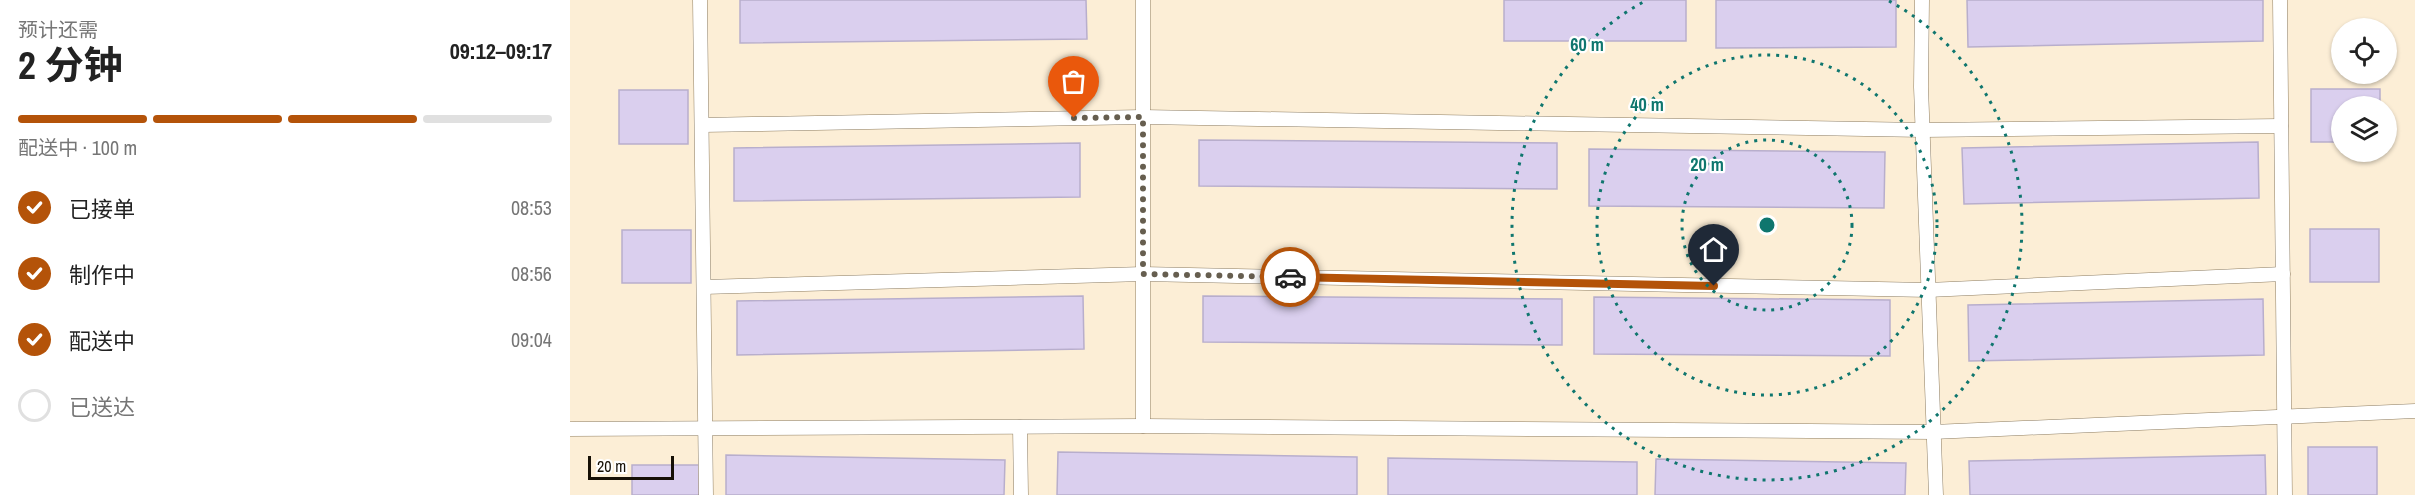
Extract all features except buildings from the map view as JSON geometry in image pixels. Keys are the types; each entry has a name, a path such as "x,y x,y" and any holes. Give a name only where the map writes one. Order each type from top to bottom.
{"lane":[{"path":"700,0 706,495"},
{"path":"1143,0 1143,426"},
{"path":"1922,0 1923,130 1936,495"},
{"path":"2280,0 2285,495"},
{"path":"702,125 1143,117 1923,130 2281,126"},
{"path":"704,287 1143,274 1928,290 2283,274"},
{"path":"570,429 1143,426 1934,432 2415,411"},
{"path":"1020,427 1022,495"}],"way so far":[{"path":"1074,118 1143,117 1143,274 1290,277"}],"route":[{"path":"1290,277 1714,286"}]}
